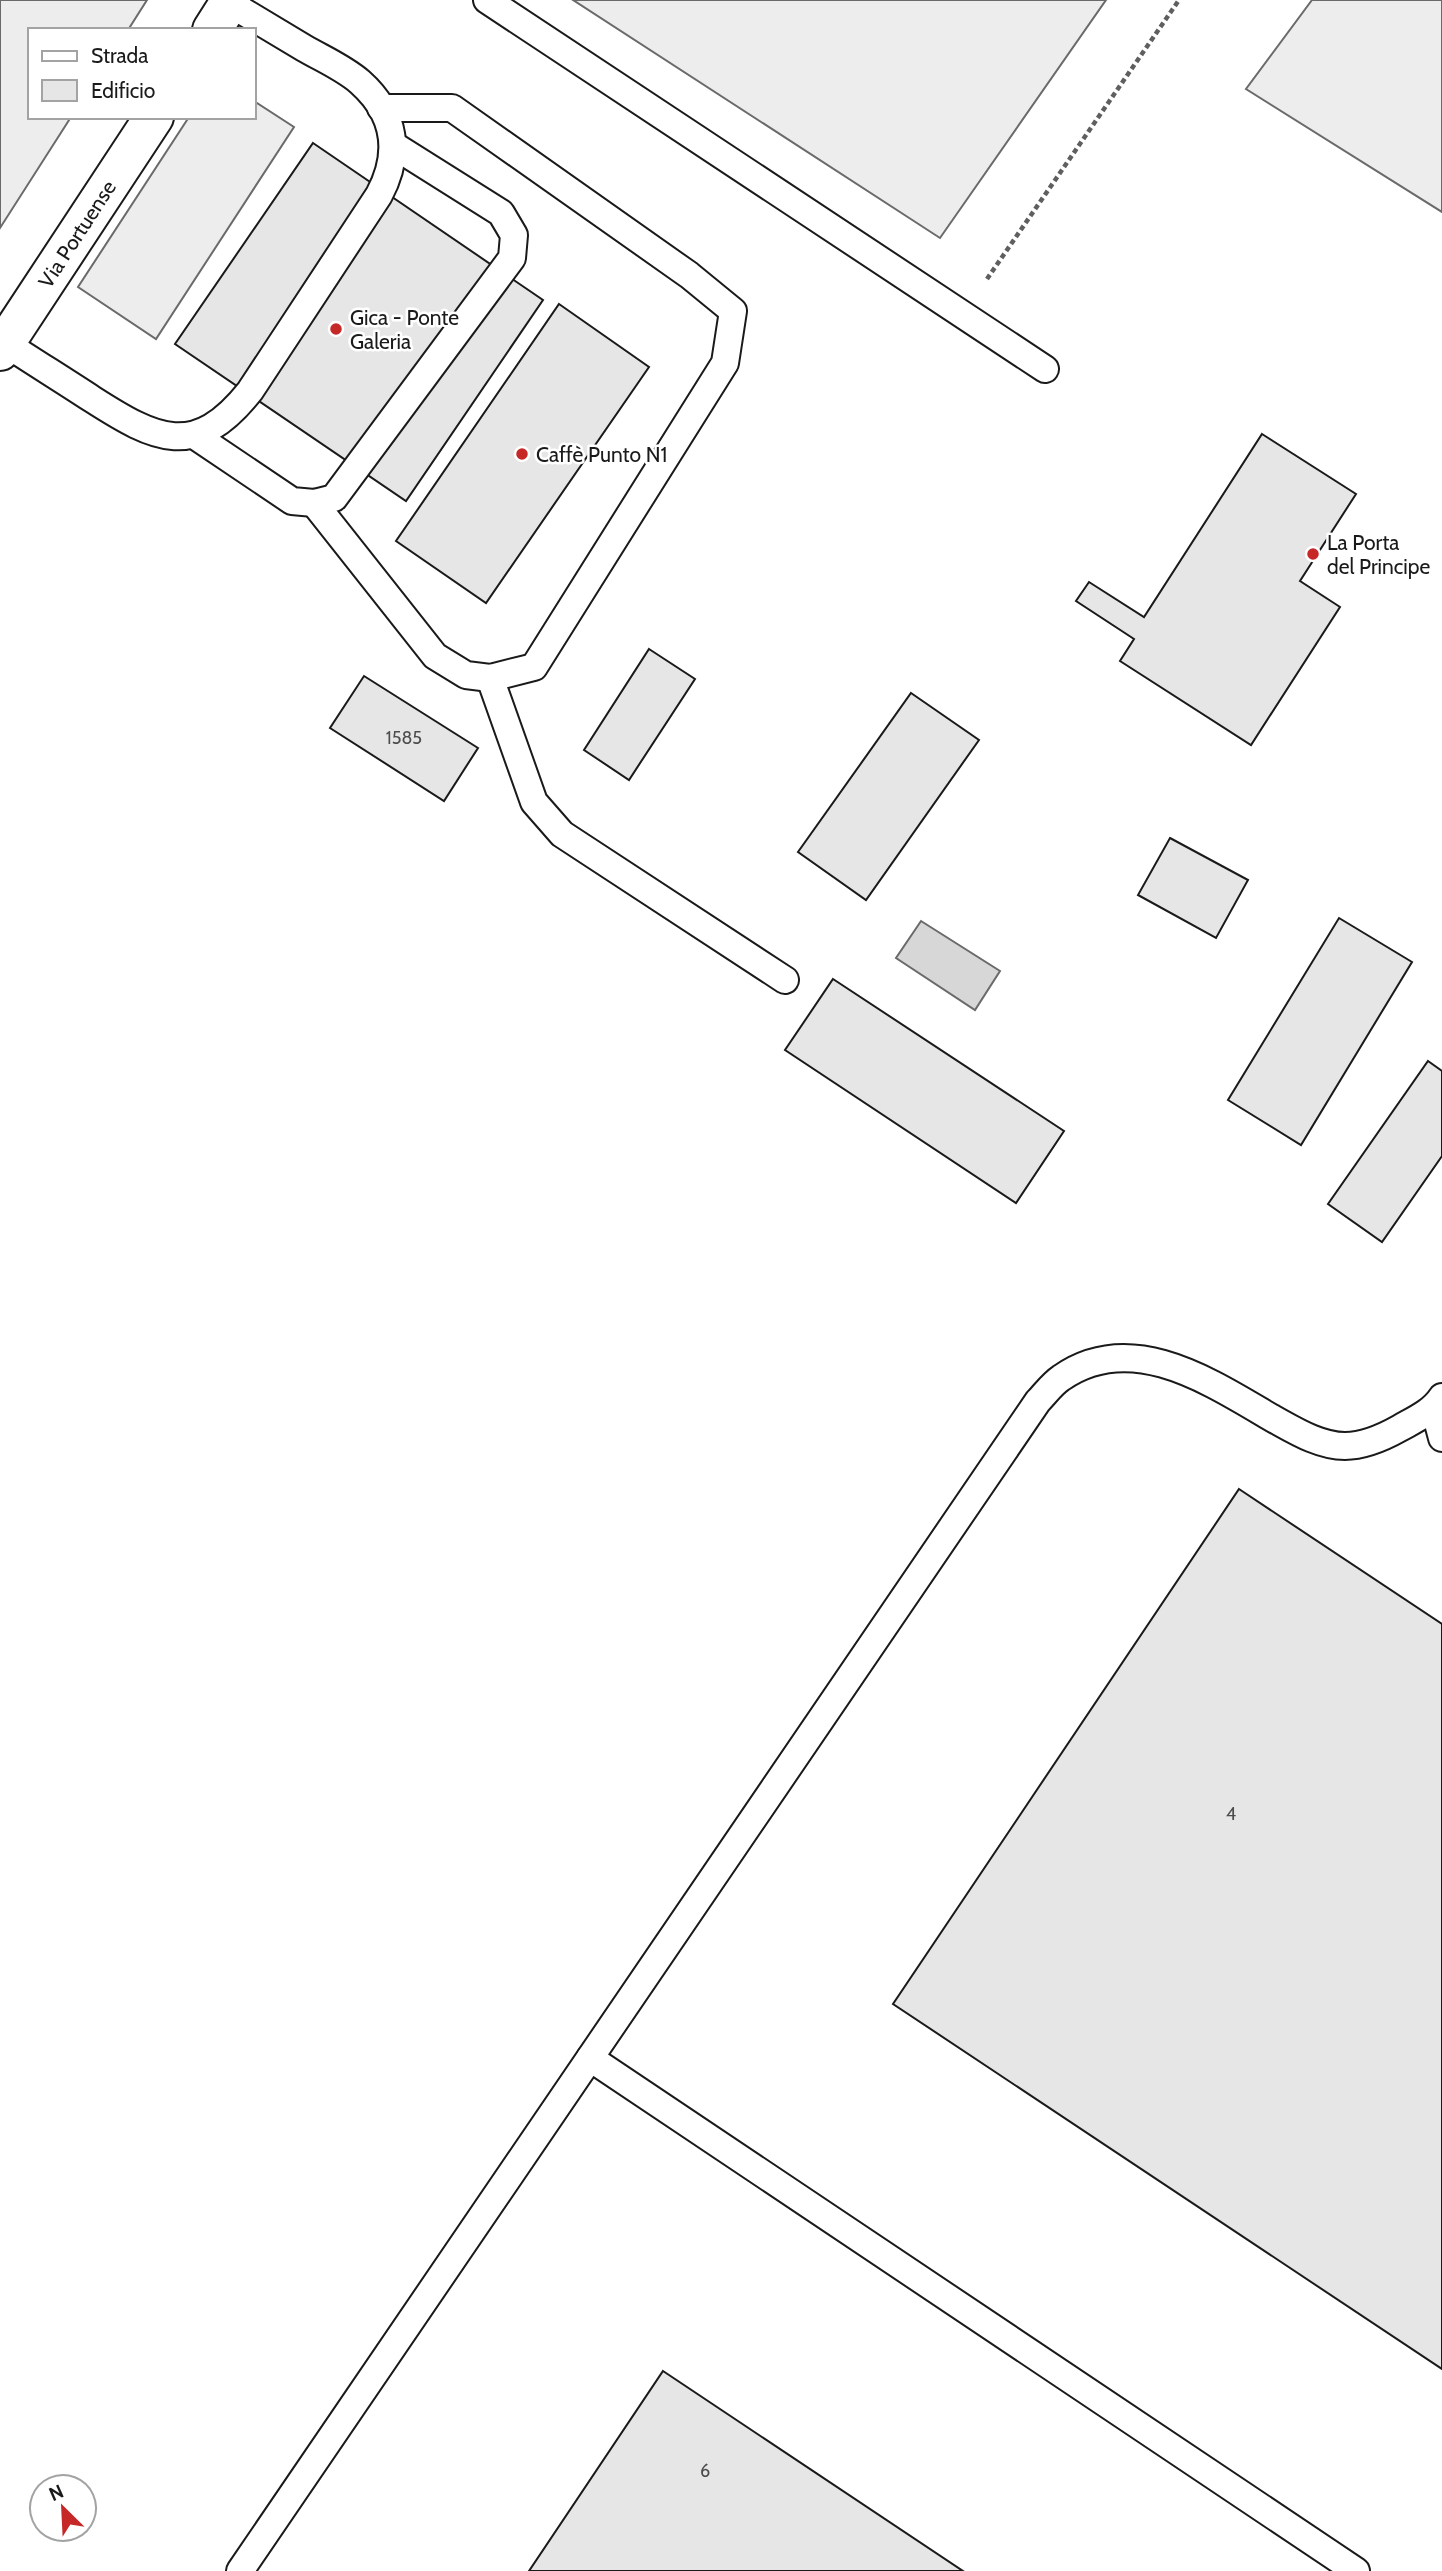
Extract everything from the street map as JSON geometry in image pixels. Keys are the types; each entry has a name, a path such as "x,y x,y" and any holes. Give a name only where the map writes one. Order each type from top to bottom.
{"street":[{"name":"Via Portuense","path":"3,347 153,119"}],"lane":[{"path":"487,0 1045,369"},
{"path":"3,347 134,426 172,437 194,435 216,424 237,408 379,195 393,161 393,145 382,108 372,95 348,74 224,11"},
{"path":"314,503 435,656 467,675 490,678 534,667 726,363 733,311 689,275 452,108 382,108"},
{"path":"194,435 292,501 314,503 334,498 512,258 514,234 501,213 393,145"},
{"path":"490,678 534,802 562,834 785,980"},
{"path":"240,2571 1038,1401 1059,1379 1105,1359 1135,1358 1168,1365 1202,1377 1301,1434 1340,1446 1379,1439 1438,1402 1442,1438"},
{"path":"590,2058 1356,2571"}],"path":[{"path":"963,315 1179,0"}],"shaded area":[{"path":"0,0 147,0 129,28 28,28 28,119 70,119 0,228"},
{"path":"573,0 1106,0 940,238"},
{"path":"1312,0 1442,0 1442,212 1246,89"},
{"path":"256,102 294,127 156,339 78,287 188,119 256,119"},
{"path":"921,921 1000,971 975,1010 896,958"}],"building":[{"path":"313,143 543,300 406,501 175,344"},
{"name":"Caffè Punto N1","path":"559,304 649,367 486,603 396,541"},
{"path":"1262,434 1356,494 1300,581 1340,607 1251,745 1120,661 1134,639 1076,601 1089,582 1144,617"},
{"path":"649,649 695,679 629,780 584,750"},
{"path":"364,676 478,748 444,801 330,728"},
{"path":"911,693 979,740 866,900 798,852"},
{"path":"1170,838 1248,880 1216,938 1138,895"},
{"path":"1339,918 1412,962 1301,1145 1228,1100"},
{"path":"833,979 1064,1131 1016,1203 785,1050"},
{"path":"1428,1061 1442,1071 1442,1156 1382,1242 1328,1204"},
{"path":"1239,1489 1442,1624 1442,2369 893,2004"},
{"path":"663,2371 963,2571 529,2571"}],"place":[{"name":"Gica - Ponte Galeria","path":"336,329"},
{"name":"Caffè Punto N1","path":"522,454"},
{"name":"La Porta del Principe","path":"1313,554"}]}
